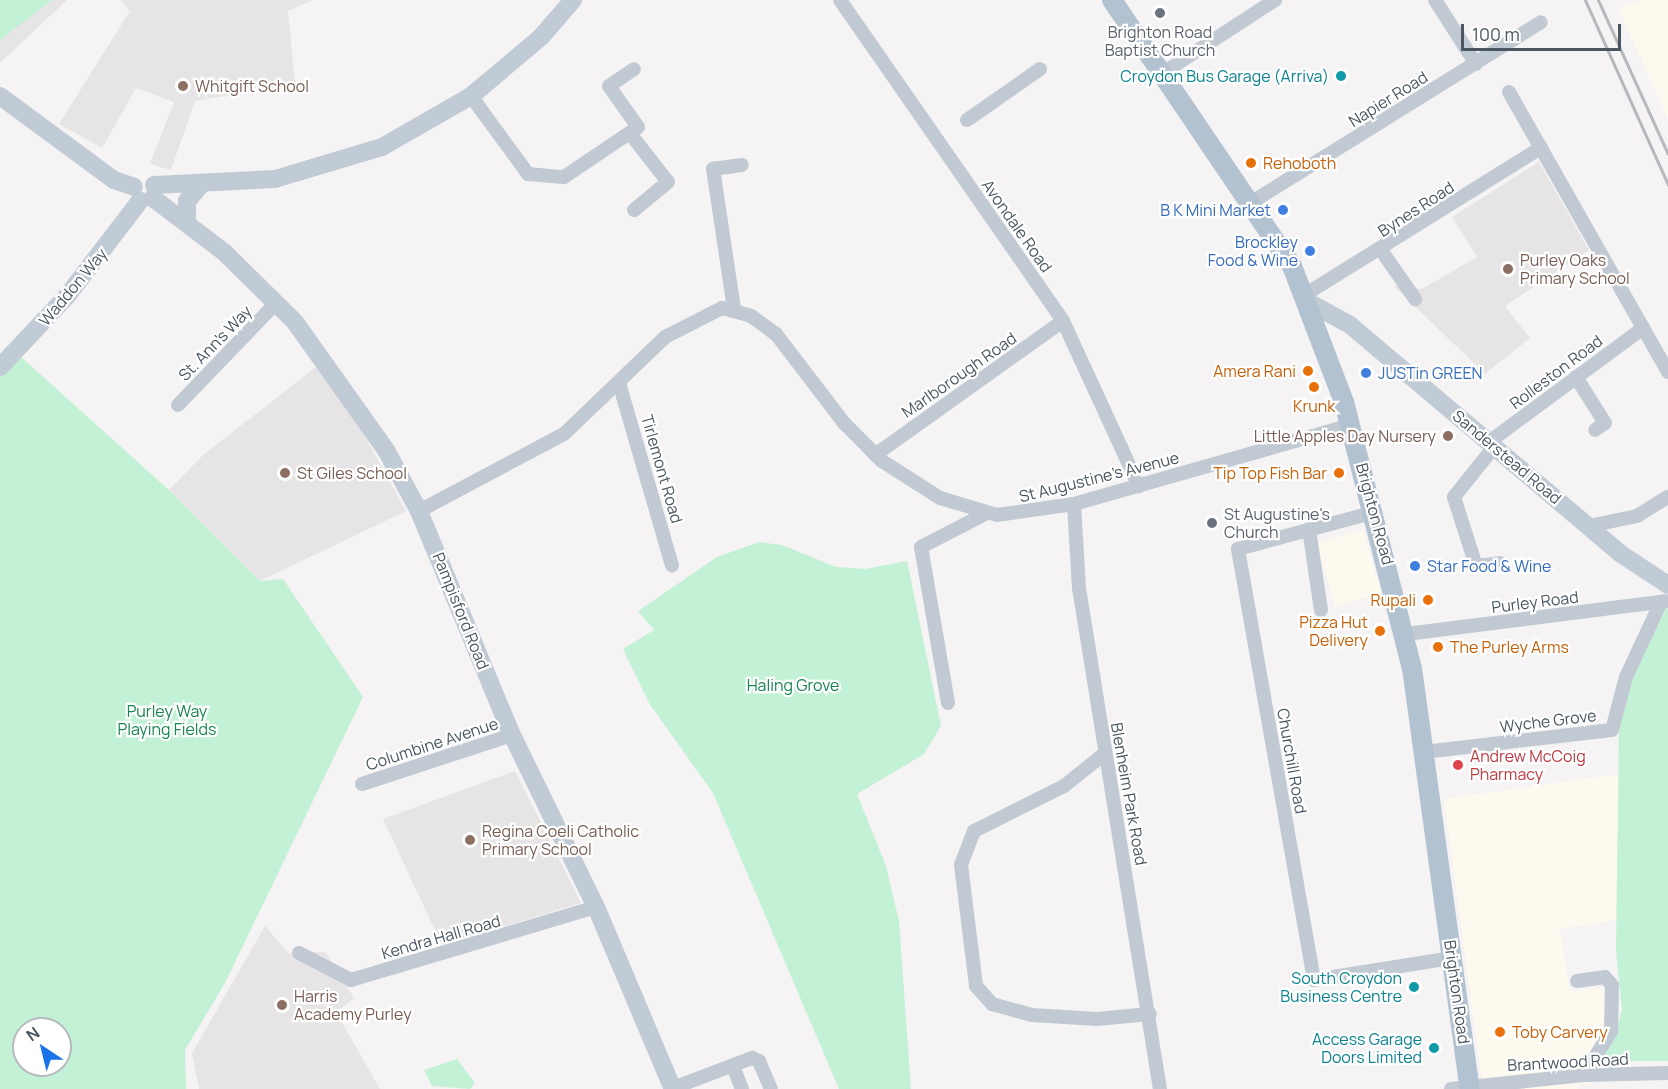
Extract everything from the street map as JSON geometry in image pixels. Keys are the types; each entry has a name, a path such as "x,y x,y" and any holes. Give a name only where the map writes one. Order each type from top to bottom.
{"main road":[{"name":"Brighton Road","path":"1112,0 1252,202 1308,299 1351,425 1406,634 1452,958 1464,1088"}],"street":[{"path":"144,190 275,180 332,167 405,136 471,96 541,37 573,0"},
{"name":"Avondale Road","path":"840,0 1063,321 1138,486"},
{"path":"1163,73 1275,0"},
{"path":"1435,0 1476,64"},
{"name":"Napier Road","path":"1252,202 1541,22"},
{"path":"471,96 528,174 564,177 632,136 638,127 609,86 634,69"},
{"path":"967,120 1040,69"},
{"path":"1509,92 1668,372"},
{"name":"Pampisford Road","path":"3,104 108,172 144,190 187,222 276,303 359,406 419,511 512,735 596,907 673,1089"},
{"path":"632,136 668,182 634,210"},
{"name":"Bynes Road","path":"1308,299 1541,148"},
{"path":"419,511 564,434 685,323 715,309 734,309 713,169 742,165"},
{"path":"187,222 186,201 200,186"},
{"name":"Waddon Way","path":"0,368 67,296 144,190"},
{"path":"1381,250 1415,298"},
{"name":"Sanderstead Road","path":"1308,299 1350,325 1589,526 1668,585"},
{"name":"St. Ann's Way","path":"178,405 276,303"},
{"name":"St Augustine's Avenue","path":"734,309 776,334 843,423 875,455 940,498 987,513 1010,516 1074,504 1351,425"},
{"name":"Marlborough Road","path":"875,455 1063,321"},
{"path":"1318,328 1350,325"},
{"name":"Rolleston Road","path":"1500,563 1476,566 1454,497 1491,445 1576,377 1643,328"},
{"path":"1576,377 1605,423 1595,430"},
{"name":"Tirlemont Road","path":"619,383 672,565"},
{"path":"1589,526 1637,516 1668,497"},
{"name":"Blenheim Park Road","path":"1074,504 1079,588 1104,754 1150,1014 1160,1089"},
{"name":"Churchill Road","path":"1375,512 1238,549 1314,980 1452,958"},
{"path":"948,703 921,547 987,513"},
{"path":"1310,529 1322,610"},
{"name":"Purley Road","path":"1406,634 1664,602"},
{"name":"Wyche Grove","path":"1424,752 1612,730 1626,677 1664,602"},
{"name":"Columbine Avenue","path":"362,784 512,735"},
{"path":"1104,754 1064,786 974,831 961,865 976,986 992,1004 1032,1015 1097,1019 1150,1014"},
{"name":"Kendra Hall Road","path":"299,953 351,980 596,907"},
{"path":"1577,981 1605,977 1612,985 1611,1031 1584,1075"},
{"path":"673,1089 752,1058 761,1064 771,1089"},
{"path":"733,1066 742,1089"},
{"path":"1649,1074 1651,1089"},
{"name":"Brantwood Road","path":"1464,1088 1584,1075 1668,1074"}],"shaded area":[{"path":"0,0 67,0 0,63"},
{"name":"Whitgift School","path":"120,0 313,0 288,11 295,84 195,101 171,170 150,164 174,102 136,88 102,148 59,124 130,11"},
{"path":"1641,0 1668,0 1668,119 1618,8"},
{"name":"Purley Oaks Primary School","path":"1539,162 1589,250 1505,306 1530,338 1485,374 1394,286 1422,289 1477,257 1452,217"},
{"name":"St Giles School","path":"316,367 362,431 406,511 260,581 169,490 202,456"},
{"path":"1363,530 1381,593 1335,607 1317,543"},
{"name":"Regina Coeli Catholic Primary School","path":"515,771 581,903 442,945 383,819"},
{"path":"1619,774 1616,920 1560,929 1570,991 1603,987 1605,1030 1585,1060 1589,1084 1578,1084 1578,1089 1483,1089 1444,799"},
{"name":"Harris Academy Purley","path":"265,926 288,953 326,952 354,998 336,1012 380,1089 199,1089 192,1053"}],"green space":[{"path":"0,0 52,0 0,40"},
{"name":"Purley Way Playing Fields","path":"21,357 169,490 260,581 283,579 363,697 225,983 185,1050 186,1089 0,1089 0,377"},
{"name":"Haling Grove","path":"759,542 782,545 836,567 865,569 907,561 941,726 924,754 857,794 886,866 899,921 911,1089 839,1089 713,793 649,703 623,649 654,630 638,611 717,557"},
{"path":"1668,605 1668,1061 1595,1061 1616,1030 1622,1010 1616,951 1619,729 1630,679"},
{"path":"457,1059 475,1083 470,1089 432,1086 424,1070"}],"railway":[{"path":"1585,0 1668,185"},
{"path":"1598,0 1668,154"}],"place":[{"name":"Brighton Road Baptist Church","path":"1160,13"},
{"name":"Croydon Bus Garage (Arriva)","path":"1341,76"},
{"name":"Whitgift School","path":"183,86"},
{"name":"Rehoboth","path":"1251,163"},
{"name":"B K Mini Market","path":"1283,210"},
{"name":"Brockley Food & Wine","path":"1310,251"},
{"name":"Purley Oaks Primary School","path":"1508,269"},
{"name":"Amera Rani","path":"1308,371"},
{"name":"JUSTin GREEN","path":"1366,373"},
{"name":"Krunk","path":"1314,387"},
{"name":"Little Apples Day Nursery","path":"1448,436"},
{"name":"St Giles School","path":"285,473"},
{"name":"Tip Top Fish Bar","path":"1339,473"},
{"name":"St Augustine's Church","path":"1212,523"},
{"name":"Star Food & Wine","path":"1415,566"},
{"name":"Rupali","path":"1428,600"},
{"name":"Pizza Hut Delivery","path":"1380,631"},
{"name":"The Purley Arms","path":"1438,647"},
{"name":"Andrew McCoig Pharmacy","path":"1458,765"},
{"name":"Regina Coeli Catholic Primary School","path":"470,840"},
{"name":"South Croydon Business Centre","path":"1414,987"},
{"name":"Harris Academy Purley","path":"282,1005"},
{"name":"Toby Carvery","path":"1500,1032"},
{"name":"Access Garage Doors Limited","path":"1434,1048"}]}
